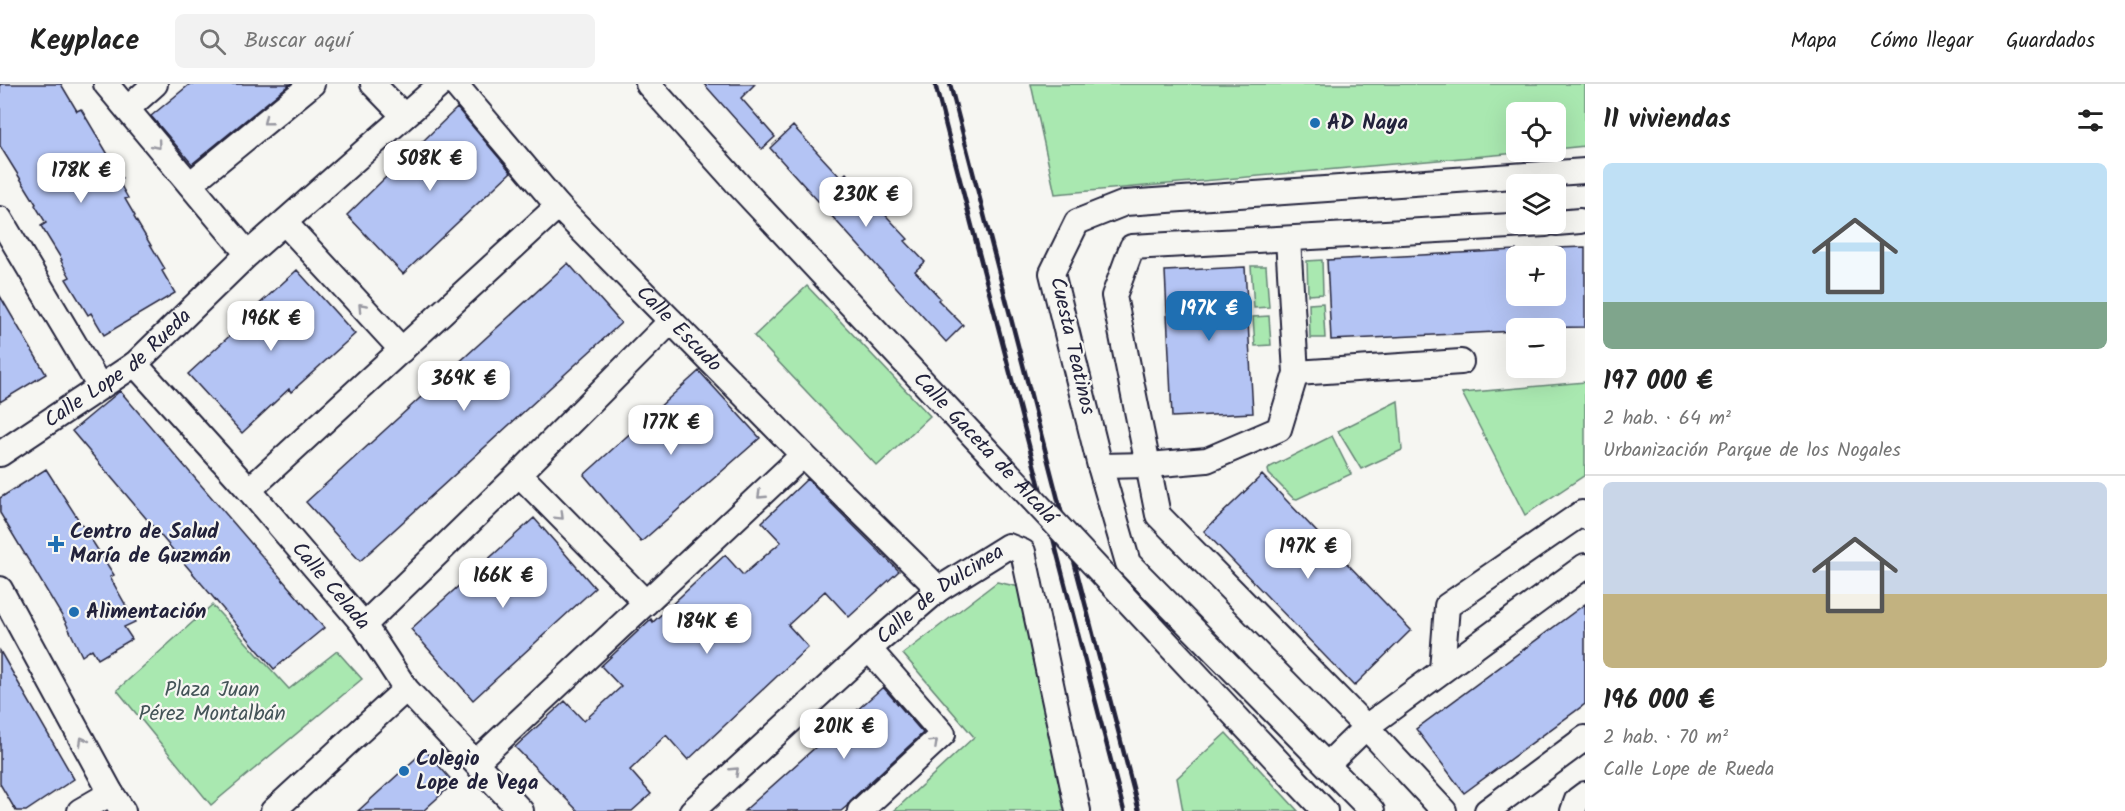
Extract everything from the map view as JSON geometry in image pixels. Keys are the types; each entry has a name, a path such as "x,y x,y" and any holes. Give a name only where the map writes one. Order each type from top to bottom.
{"street":[{"path":"106,84 248,254"},
{"path":"127,109 155,84"},
{"path":"190,184 312,84"},
{"path":"372,84 404,116"},
{"name":"Calle Lope de Rueda","path":"0,454 135,364 248,254 441,84"},
{"name":"Calle Escudo","path":"455,84 558,206 803,455 939,589"},
{"name":"Calle Gaceta de Alcalá","path":"648,84 737,183 1325,811"},
{"name":"Cuesta Teatinos","path":"1372,811 1128,563 1100,466 1052,273 1077,222 1125,203 1585,171"},
{"path":"249,490 558,206"},
{"path":"0,219 100,387"},
{"path":"1566,222 1580,221"},
{"path":"285,223 402,350"},
{"path":"1444,811 1366,727 1158,515 1114,296 1132,248 1506,226"},
{"path":"1100,466 1207,460 1279,429 1296,373 1288,239"},
{"path":"364,625 671,321"},
{"path":"1296,373 1461,362"},
{"name":"Calle Celada","path":"135,364 249,490 364,625 406,689 521,811"},
{"path":"476,762 803,455"},
{"path":"519,474 646,603"},
{"path":"1442,670 1447,606 1582,513 1585,517"},
{"name":"Calle de Dulcinea","path":"692,811 869,649 939,589 1008,546 1023,552 1078,811"},
{"path":"1328,764 1366,727 1585,566"},
{"path":"0,589 117,802 80,811"},
{"path":"860,811 943,734 869,649"},
{"path":"273,811 406,689"},
{"path":"1487,811 1585,738"},
{"path":"1573,811 1577,800 1585,794"}],"green space":[{"path":"1031,84 1585,84 1585,146 1566,148 1566,102 1506,102 1506,154 1055,194"},
{"path":"1322,260 1323,294 1308,295 1307,261"},
{"path":"1251,266 1266,266 1269,307 1254,308"},
{"path":"807,286 930,416 877,466 754,336"},
{"path":"1323,303 1325,338 1310,338 1309,304"},
{"path":"1269,316 1271,345 1255,346 1253,317"},
{"path":"1585,382 1585,475 1525,515 1462,393"},
{"path":"1398,401 1402,450 1361,469 1338,431"},
{"path":"1332,436 1351,474 1297,499 1293,498 1269,474 1270,467"},
{"path":"997,582 1024,588 1070,811 894,811 974,737 903,654"},
{"name":"Plaza Juan Pérez Montalbán","path":"212,605 289,689 337,651 362,679 211,805 117,690"},
{"path":"1226,733 1298,811 1183,811 1177,778"}],"building":[{"path":"0,84 61,84 77,111 81,109 122,178 118,180 128,198 125,199 165,269 162,271 175,293 104,335 91,313 88,315 66,279 70,277 62,260 41,226 46,223 0,146"},
{"path":"190,84 290,84 192,164 151,116"},
{"path":"704,84 755,84 741,98 775,137 762,149"},
{"path":"457,108 511,172 403,274 347,215"},
{"path":"793,126 841,178 846,173 908,239 905,241 925,262 915,271 940,298 938,300 963,325 946,342 770,148"},
{"path":"1585,247 1585,327 1566,327 1566,318 1506,318 1506,331 1331,340 1327,260 1506,251 1506,306 1566,306 1566,248"},
{"path":"568,263 621,323 360,561 306,502"},
{"path":"1245,267 1253,413 1172,417 1165,271"},
{"path":"297,270 355,334 291,392 289,389 242,433 188,374 235,331 233,328"},
{"path":"0,296 46,374 0,402"},
{"path":"699,371 760,438 641,542 584,475"},
{"path":"120,391 324,628 274,669 72,431"},
{"name":"Centro de Salud María de Guzmán","path":"46,469 114,575 110,577 135,622 124,627 132,639 98,659 92,649 82,656 65,621 0,513 0,498"},
{"path":"1262,475 1411,630 1354,686 1204,531"},
{"path":"807,479 899,571 849,617 825,591 788,625 808,647 688,760 666,735 630,770 651,794 632,811 578,811 515,747 565,701 584,721 621,687 601,666 651,619 653,622 725,555 743,575 781,542 762,522"},
{"path":"534,518 595,588 473,700 411,629"},
{"path":"1585,604 1585,704 1464,793 1416,729"},
{"path":"0,651 74,779 26,811 16,811 0,784"},
{"path":"883,687 923,733 847,806 841,811 744,811"},
{"path":"425,750 454,783 423,811 358,811"}],"railway":[{"path":"935,84 1124,811"},
{"path":"950,84 1139,811"}],"place":[{"name":"AD Naya","path":"1315,123"},
{"name":"Centro de Salud María de Guzmán","path":"56,544"},
{"name":"Alimentación","path":"74,612"},
{"name":"Colegio Lope de Vega","path":"404,771"}]}
